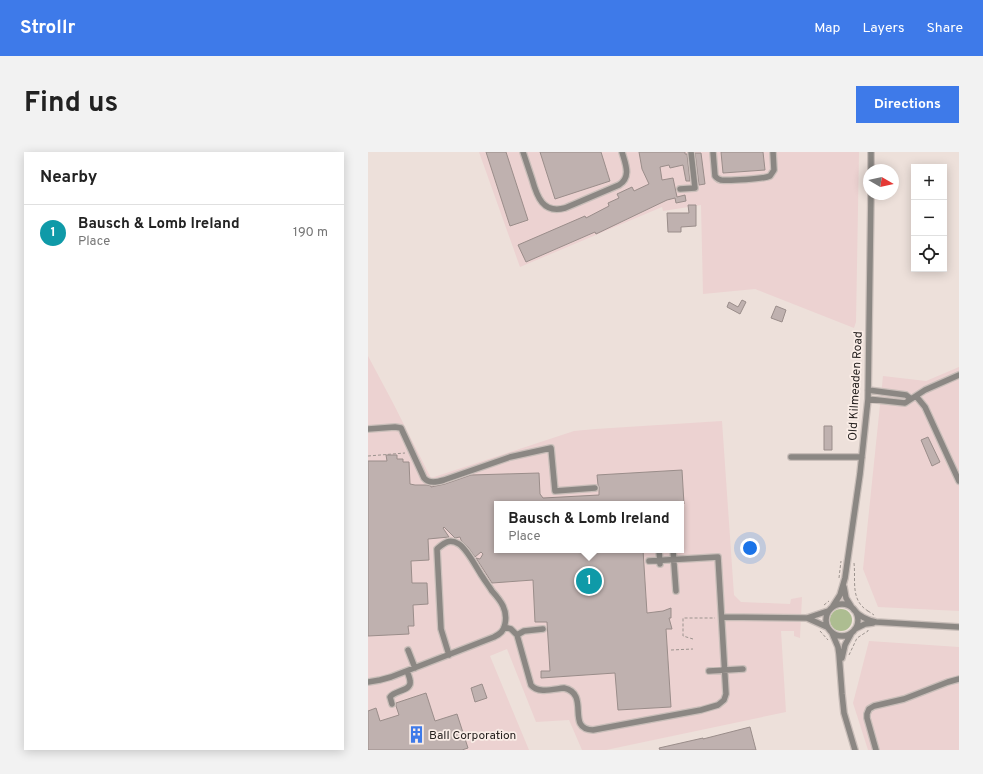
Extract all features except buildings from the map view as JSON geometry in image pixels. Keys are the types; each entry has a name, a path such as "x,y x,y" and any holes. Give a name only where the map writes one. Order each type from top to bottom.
{"street":[{"path":"523,152 540,200 547,207 553,209 565,208 623,182 626,178 627,171 622,152"},
{"path":"680,190 695,188 691,152"},
{"path":"713,152 715,176 719,179 726,180 763,179 772,175 774,170 773,152"},
{"path":"871,152 871,164"},
{"name":"Old Kilmeaden Road","path":"833,606 842,590 845,578 862,457 868,399 871,200"},
{"path":"868,399 905,403 925,390 959,375"},
{"path":"868,390 906,395 910,399"},
{"path":"916,396 925,407 959,481"},
{"path":"368,429 400,428 424,479 427,481 433,482 447,479 517,455 551,448 555,491 595,488"},
{"path":"791,457 862,457"},
{"path":"368,682 386,679 415,668 497,636 503,630 505,613 502,604 464,549 458,543 451,541 444,543 437,550 441,629 448,655"},
{"path":"659,553 660,562"},
{"path":"673,553 676,590"},
{"path":"504,627 511,629 517,635 533,688 541,690 564,688 574,693 577,698 580,723 585,729 593,730 695,712 718,705 724,700 726,694 718,557 674,559 660,562 649,561"},
{"name":"Old Kilmeaden Road","path":"845,578 846,598 853,608"},
{"path":"855,750 844,713 838,647 832,633 827,627 825,619 833,606 843,604 849,605 858,614 872,621 959,627"},
{"path":"841,668 843,650 858,621 857,613 853,608"},
{"path":"722,617 807,618 828,612"},
{"path":"807,618 827,627"},
{"path":"832,633 842,636 869,623 881,622"},
{"path":"517,635 524,631 543,630"},
{"path":"408,650 415,668"},
{"path":"709,671 744,669"},
{"path":"392,704 390,697 392,694 410,686 411,682 407,671"},
{"path":"876,750 867,718 869,709 876,705 904,699 959,679"}],"path":[{"path":"368,456 412,453"},
{"path":"868,611 873,614"},
{"path":"693,639 683,636 683,618 722,617"},
{"path":"672,650 693,649"}],"shaded area":[{"path":"479,152 859,152 856,322 854,328 755,289 703,294 701,205 663,211 662,207 520,267"},
{"path":"368,356 431,478 574,431 722,421 734,595 741,602 790,604 791,599 802,597 800,638 794,636 794,631 781,631 786,712 606,750 582,750 569,720 536,722 507,649 490,656 529,750 368,750"},
{"path":"959,367 959,611 878,607 863,569 883,376 926,381"},
{"path":"869,641 959,647 959,750 868,750 853,703"}],"green space":[{"path":"841,609 849,612 852,620 849,628 841,631 833,628 830,620 833,612"}],"place":[{"name":"Bausch & Lomb Ireland","path":"589,581"},
{"name":"Ball Corporation","path":"416,735"}]}
